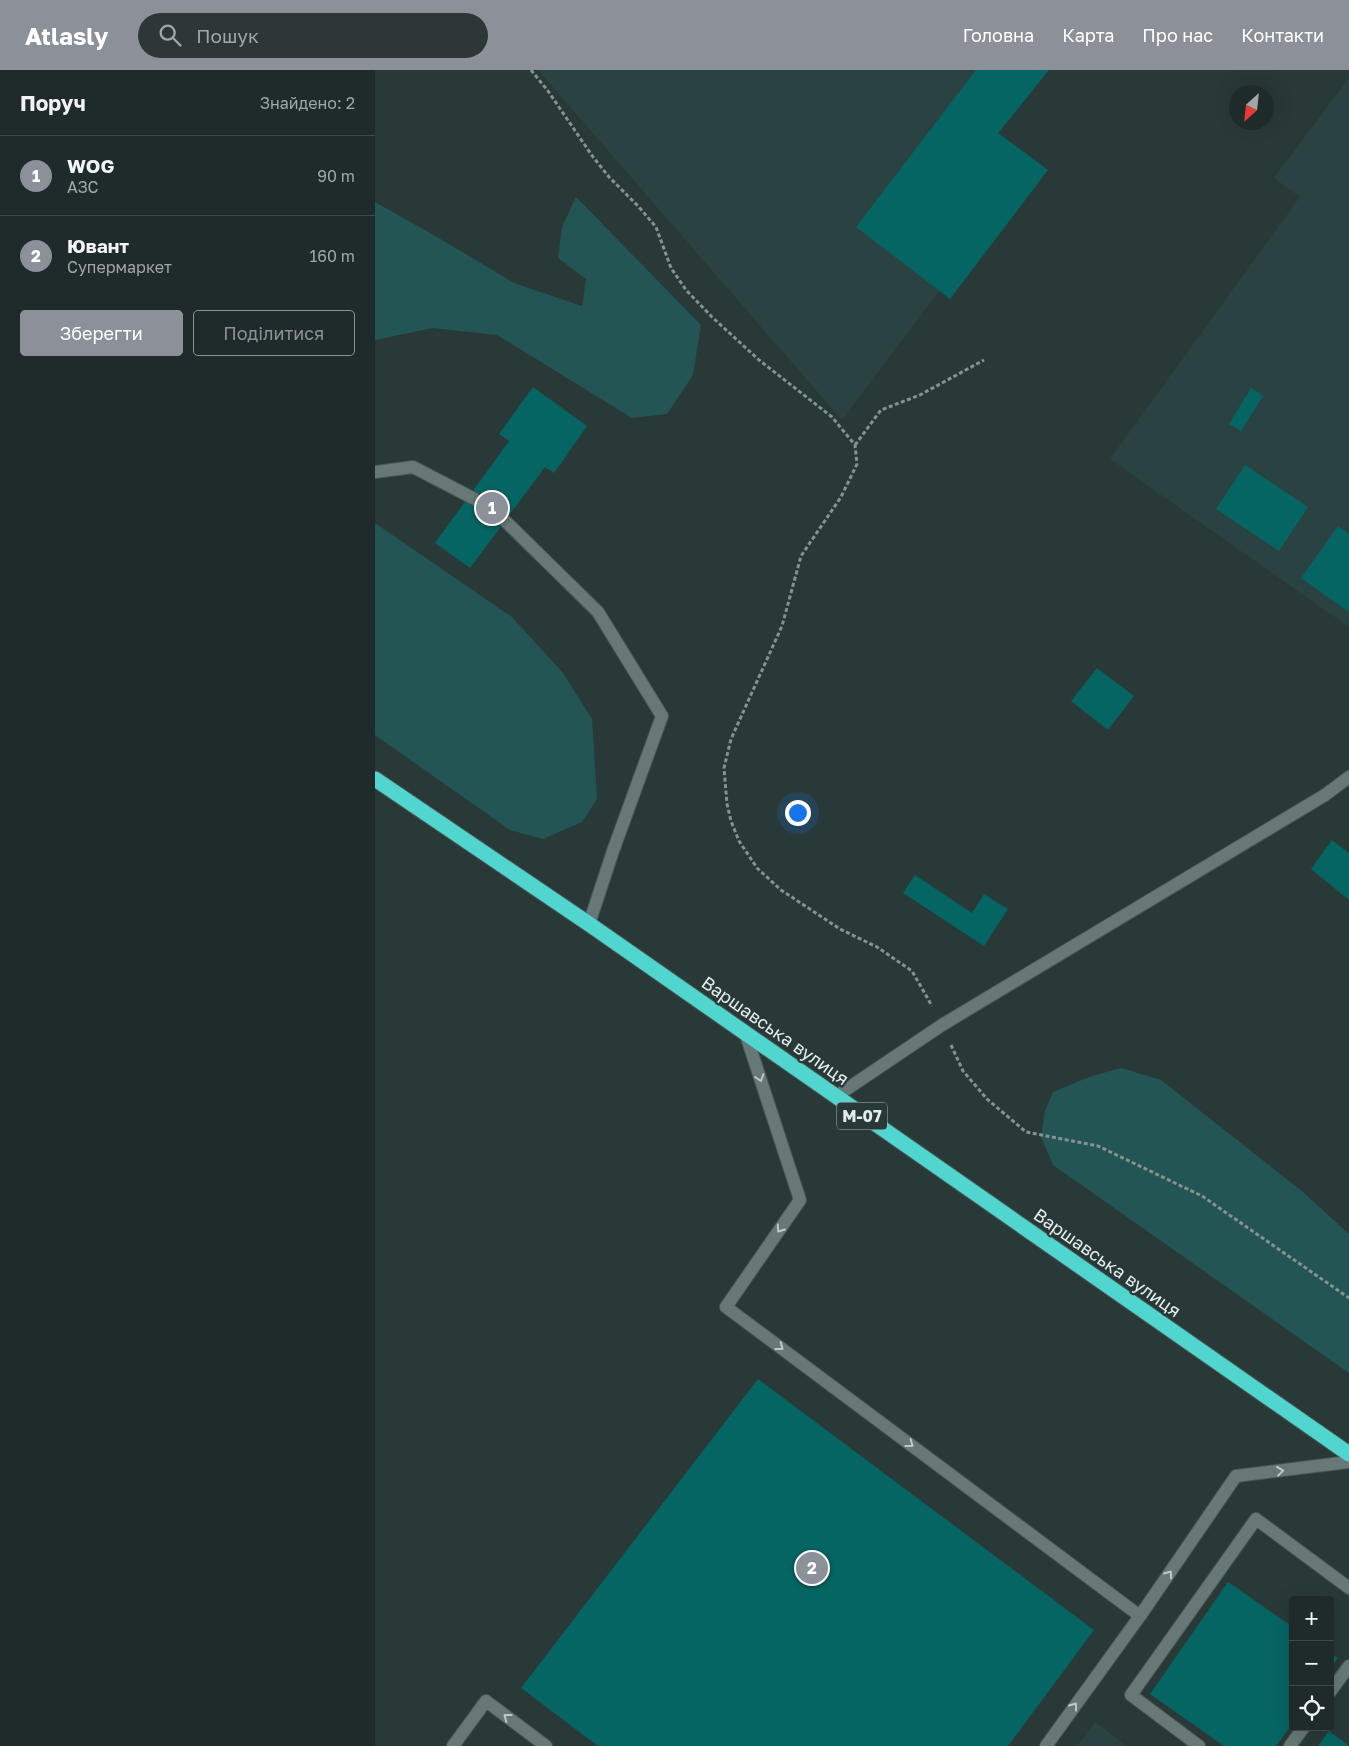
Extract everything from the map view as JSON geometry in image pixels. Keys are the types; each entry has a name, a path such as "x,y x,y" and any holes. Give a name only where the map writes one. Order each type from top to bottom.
{"highway":[{"name":"Варшавська вулиця","path":"375,779 745,1032 835,1097 1349,1454"}],"lane":[{"path":"375,472 413,467 492,508 598,612 662,716 613,851 589,924"},
{"path":"835,1097 942,1025 1325,795 1349,777"},
{"path":"745,1032 800,1200 726,1307 1140,1616"},
{"path":"1046,1746 1140,1616 1236,1476 1349,1462"},
{"path":"1199,1746 1131,1695 1256,1519 1349,1588"},
{"path":"1334,1687 1349,1666"},
{"path":"453,1746 486,1701 546,1746"},
{"path":"1290,1746 1301,1731"}],"path":[{"path":"531,70 549,90 593,158 656,227 671,268 686,290 759,360 832,417 855,445 857,464 841,497 801,556 782,626 731,739 724,768 727,804 739,841 757,868 781,890 841,929 877,947 912,971 942,1025 963,1071 987,1100 1026,1132 1097,1146 1202,1196 1349,1298"},
{"path":"855,445 881,410 920,395 984,360"}],"shaded area":[{"path":"538,70 1049,70 999,133 1048,170 950,299 939,291 842,420"},
{"path":"1349,78 1349,627 1110,459 1300,197 1274,178"},
{"path":"576,197 701,325 693,375 667,414 632,418 497,335 433,328 375,340 375,202 514,283 582,306 586,279 558,258 562,227"},
{"path":"375,523 512,617 563,673 592,719 597,799 582,822 543,839 510,830 375,735"},
{"path":"1121,1068 1161,1080 1303,1192 1349,1234 1349,1373 1053,1165 1041,1137 1045,1111 1053,1092 1089,1077"},
{"path":"1095,1722 1127,1746 1077,1746"}],"building":[{"path":"976,70 1049,70 998,133 1048,170 950,299 856,227"},
{"path":"533,387 587,426 554,473 545,467 470,568 435,543 509,441 499,434"},
{"path":"1251,388 1263,396 1241,431 1229,424"},
{"path":"1245,465 1308,507 1279,551 1216,509"},
{"path":"1338,526 1349,534 1349,612 1301,578"},
{"path":"1097,668 1134,696 1108,730 1071,701"},
{"path":"1332,840 1349,853 1349,900 1311,869"},
{"path":"915,875 972,913 984,894 1008,909 984,946 903,893"},
{"path":"758,1379 1094,1630 1008,1746 598,1746 521,1688"},
{"path":"1228,1582 1289,1624 1289,1728 1276,1746 1224,1746 1150,1694"},
{"path":"1334,1656 1338,1658 1334,1664"},
{"path":"1329,1731 1349,1746 1318,1746"}],"place":[{"name":"WOG","path":"492,508"},
{"name":"Ювант","path":"812,1568"}]}
